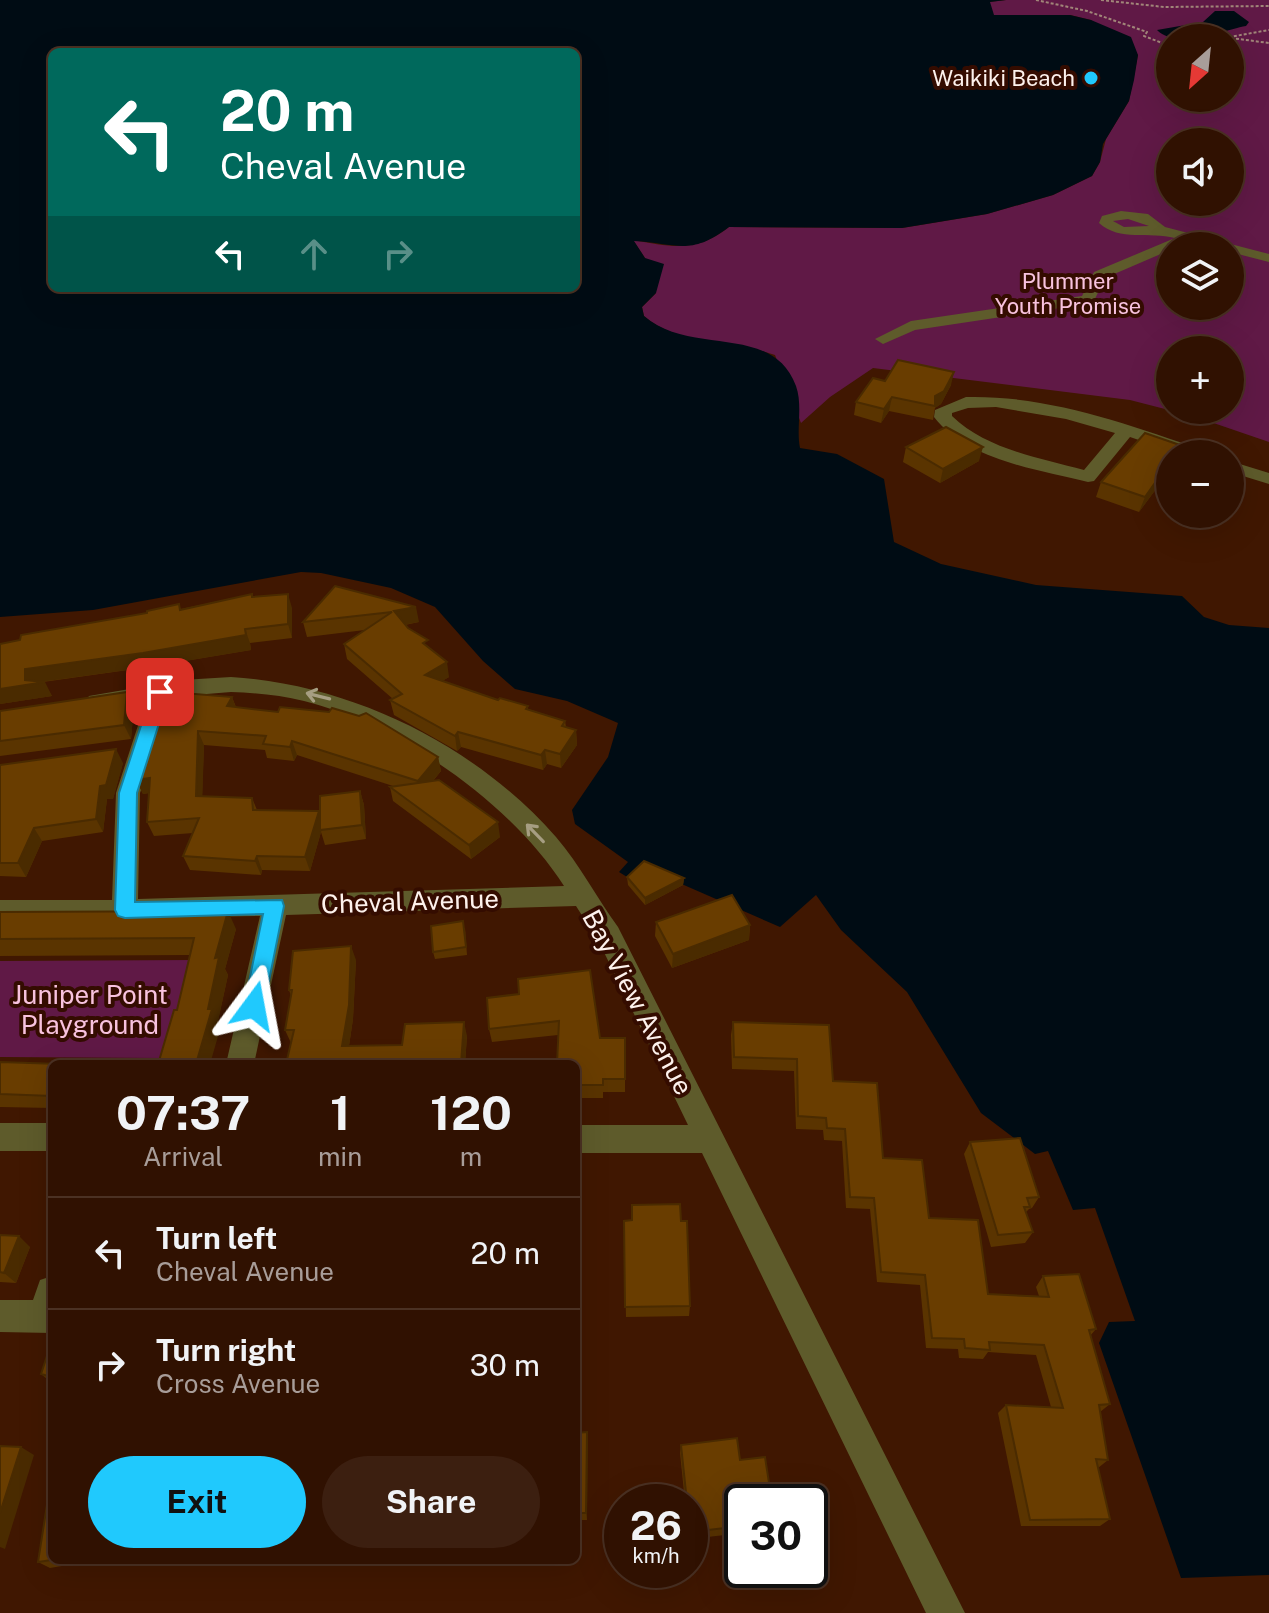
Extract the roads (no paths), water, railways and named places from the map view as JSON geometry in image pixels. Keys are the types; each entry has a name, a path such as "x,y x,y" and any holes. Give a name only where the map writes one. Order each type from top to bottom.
{"street":[{"path":"1160,230 1168,232"},
{"path":"883,339 911,326 1088,300 1099,275 1156,251"},
{"path":"1244,252 1269,258"},
{"path":"1126,431 1088,477 981,443 950,427 943,417 944,410 953,404 992,402 1052,410 1126,431 1156,441"},
{"path":"1244,471 1269,479"},
{"name":"Bay View Avenue","path":"73,705 194,686 263,686 335,701 365,712 427,746 496,795 559,858 609,935 946,1613"},
{"path":"125,910 128,793 160,692"},
{"path":"112,752 140,749"},
{"name":"Cheval Avenue","path":"0,910 125,910 581,896"},
{"path":"241,1060 275,906"},
{"path":"0,1137 48,1137"},
{"path":"580,1139 710,1139"},
{"path":"0,1316 48,1308"}],"place":[{"name":"Waikiki Beach","path":"1091,78"}],"park label":[{"name":"Plummer Youth Promise","path":"1068,294"},
{"name":"Juniper Point Playground","path":"90,1009"}]}
